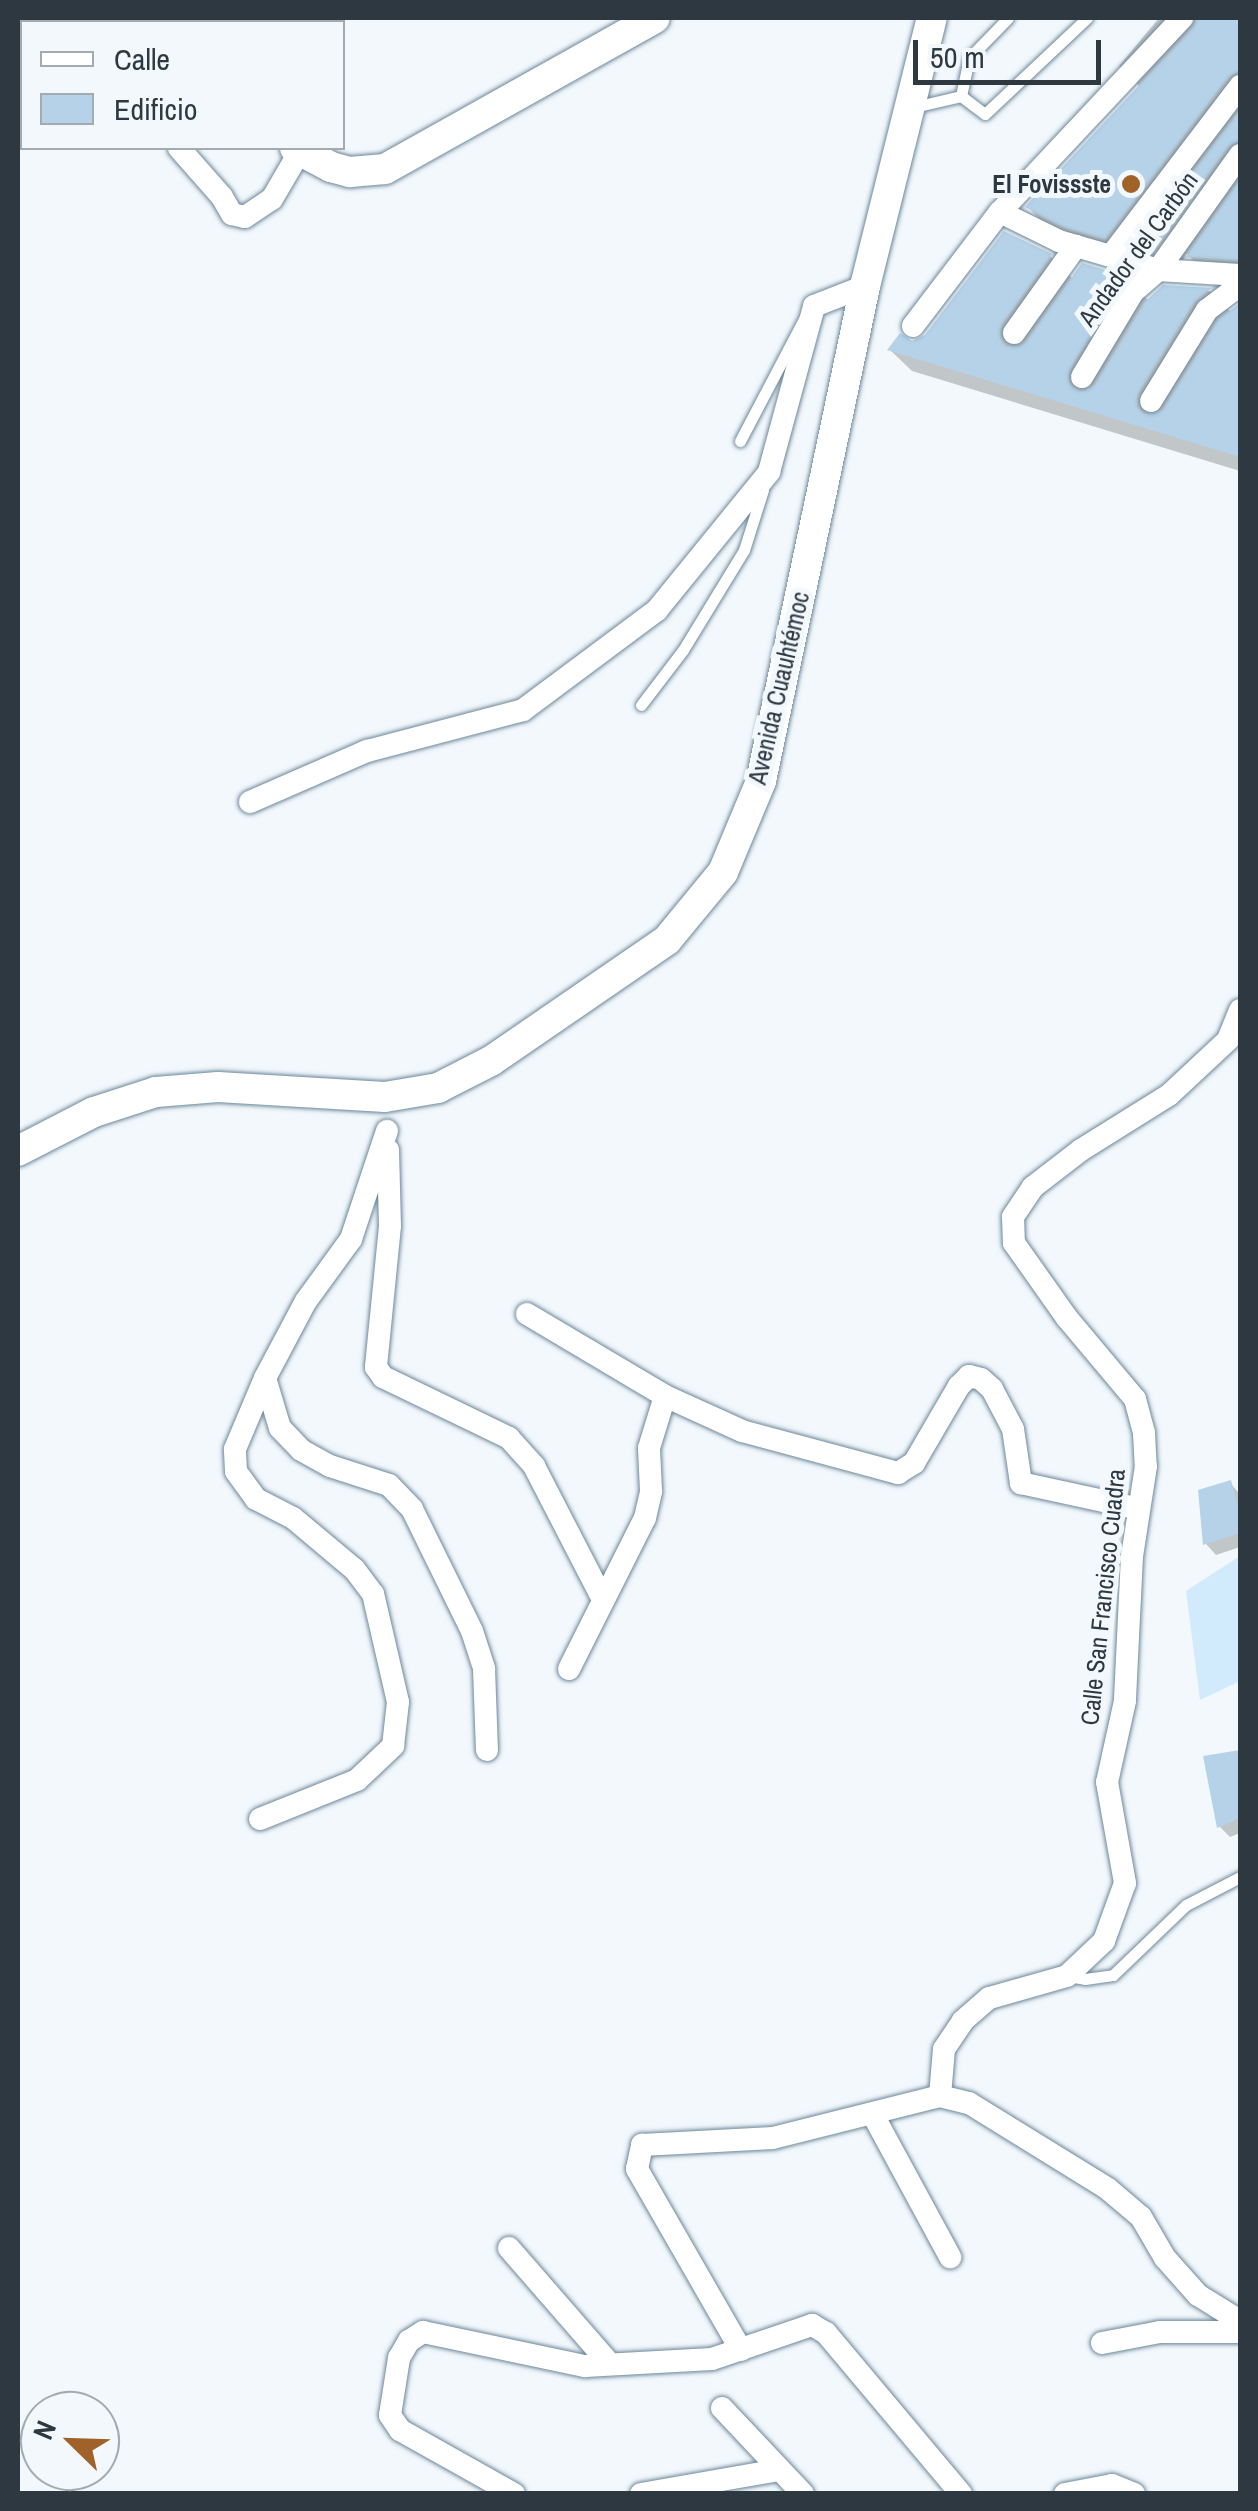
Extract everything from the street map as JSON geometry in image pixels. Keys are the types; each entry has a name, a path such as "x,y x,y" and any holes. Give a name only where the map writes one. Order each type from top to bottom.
{"main road":[{"path":"300,150 350,172 385,169 654,18"},
{"name":"Avenida Cuauhtémoc","path":"18,1151 94,1112 156,1092 218,1087 384,1097 438,1088 492,1061 667,940 723,872 761,781 865,286 932,18"}],"street":[{"path":"913,326 1000,212 1182,18"},
{"path":"1113,253 1240,86"},
{"path":"181,150 232,214 245,217 272,199 297,150"},
{"name":"Andador del Carbón","path":"1082,377 1133,292 1158,270 1240,155"},
{"path":"1000,212 1076,246 1113,253 1158,270 1240,275"},
{"path":"1014,333 1076,246"},
{"path":"1152,401 1208,310 1240,285"},
{"path":"250,802 367,751 523,710 657,610 769,472 814,306 865,286"},
{"name":"Calle San Francisco Cuadra","path":"940,2096 944,2049 963,2021 989,1998 1067,1976 1104,1940 1125,1883 1107,1782 1125,1701 1136,1508 1146,1466 1144,1434 1135,1399 1067,1318 1014,1243 1013,1217 1045,1178 1169,1095 1228,1040 1240,1010"},
{"path":"384,1097 390,1226 376,1366 383,1377 509,1438 534,1466 602,1598"},
{"path":"260,1819 356,1780 392,1746 398,1702 373,1594 354,1569 293,1518 256,1498 236,1471 235,1449 265,1378 306,1301 351,1239 386,1131"},
{"path":"527,1314 665,1396 742,1430 898,1473 914,1463 959,1386 968,1376 981,1379 992,1389 1013,1428 1021,1482 1136,1508"},
{"path":"265,1378 280,1428 301,1450 330,1466 389,1485 412,1509 472,1631 484,1669 487,1750"},
{"path":"569,1669 645,1518 651,1491 649,1448 665,1396"},
{"path":"740,2350 637,2169 637,2153 642,2145 773,2138 940,2096 969,2103 1108,2190 1140,2217 1165,2258 1198,2295 1240,2321"},
{"path":"874,2115 950,2257"},
{"path":"508,2248 609,2364"},
{"path":"514,2494 400,2430 390,2414 392,2380 409,2341 423,2332 556,2364 609,2364 712,2359 812,2325 826,2333 962,2494"},
{"path":"1102,2344 1160,2332 1240,2332"},
{"path":"722,2408 803,2494"},
{"path":"641,2494 778,2470"},
{"path":"1064,2494 1112,2486 1134,2494"}],"lane":[{"path":"960,96 969,58 1008,18"},
{"path":"910,108 960,96 986,114 1088,18"},
{"path":"740,441 796,326 814,306"},
{"path":"641,705 684,650 744,550 769,472"},
{"path":"1067,1976 1085,1980 1113,1975 1186,1904 1240,1877"}],"shaded area":[{"path":"1240,1556 1240,1681 1200,1700 1186,1591"}],"building":[{"path":"1197,18 1240,18 1240,71 1228,77 1105,239 1064,227 1025,207 1193,28"},
{"path":"1240,110 1240,140 1228,146 1152,253 1136,248"},
{"path":"1240,180 1240,260 1186,257"},
{"path":"1004,231 1052,254 1001,325 1000,338 1006,346 1019,347 1026,342 1082,263 1128,277 1069,370 1069,383 1081,392 1095,385 1145,302 1163,285 1211,288 1194,302 1138,393 1137,407 1144,414 1163,410 1218,320 1240,303 1240,457 887,350 900,333 912,341 925,335"},
{"path":"1231,1480 1240,1514 1240,1533 1203,1545 1198,1490"},
{"path":"1240,1750 1240,1818 1217,1828 1203,1756"}],"place":[{"name":"El Fovissste","path":"1131,184"}]}
